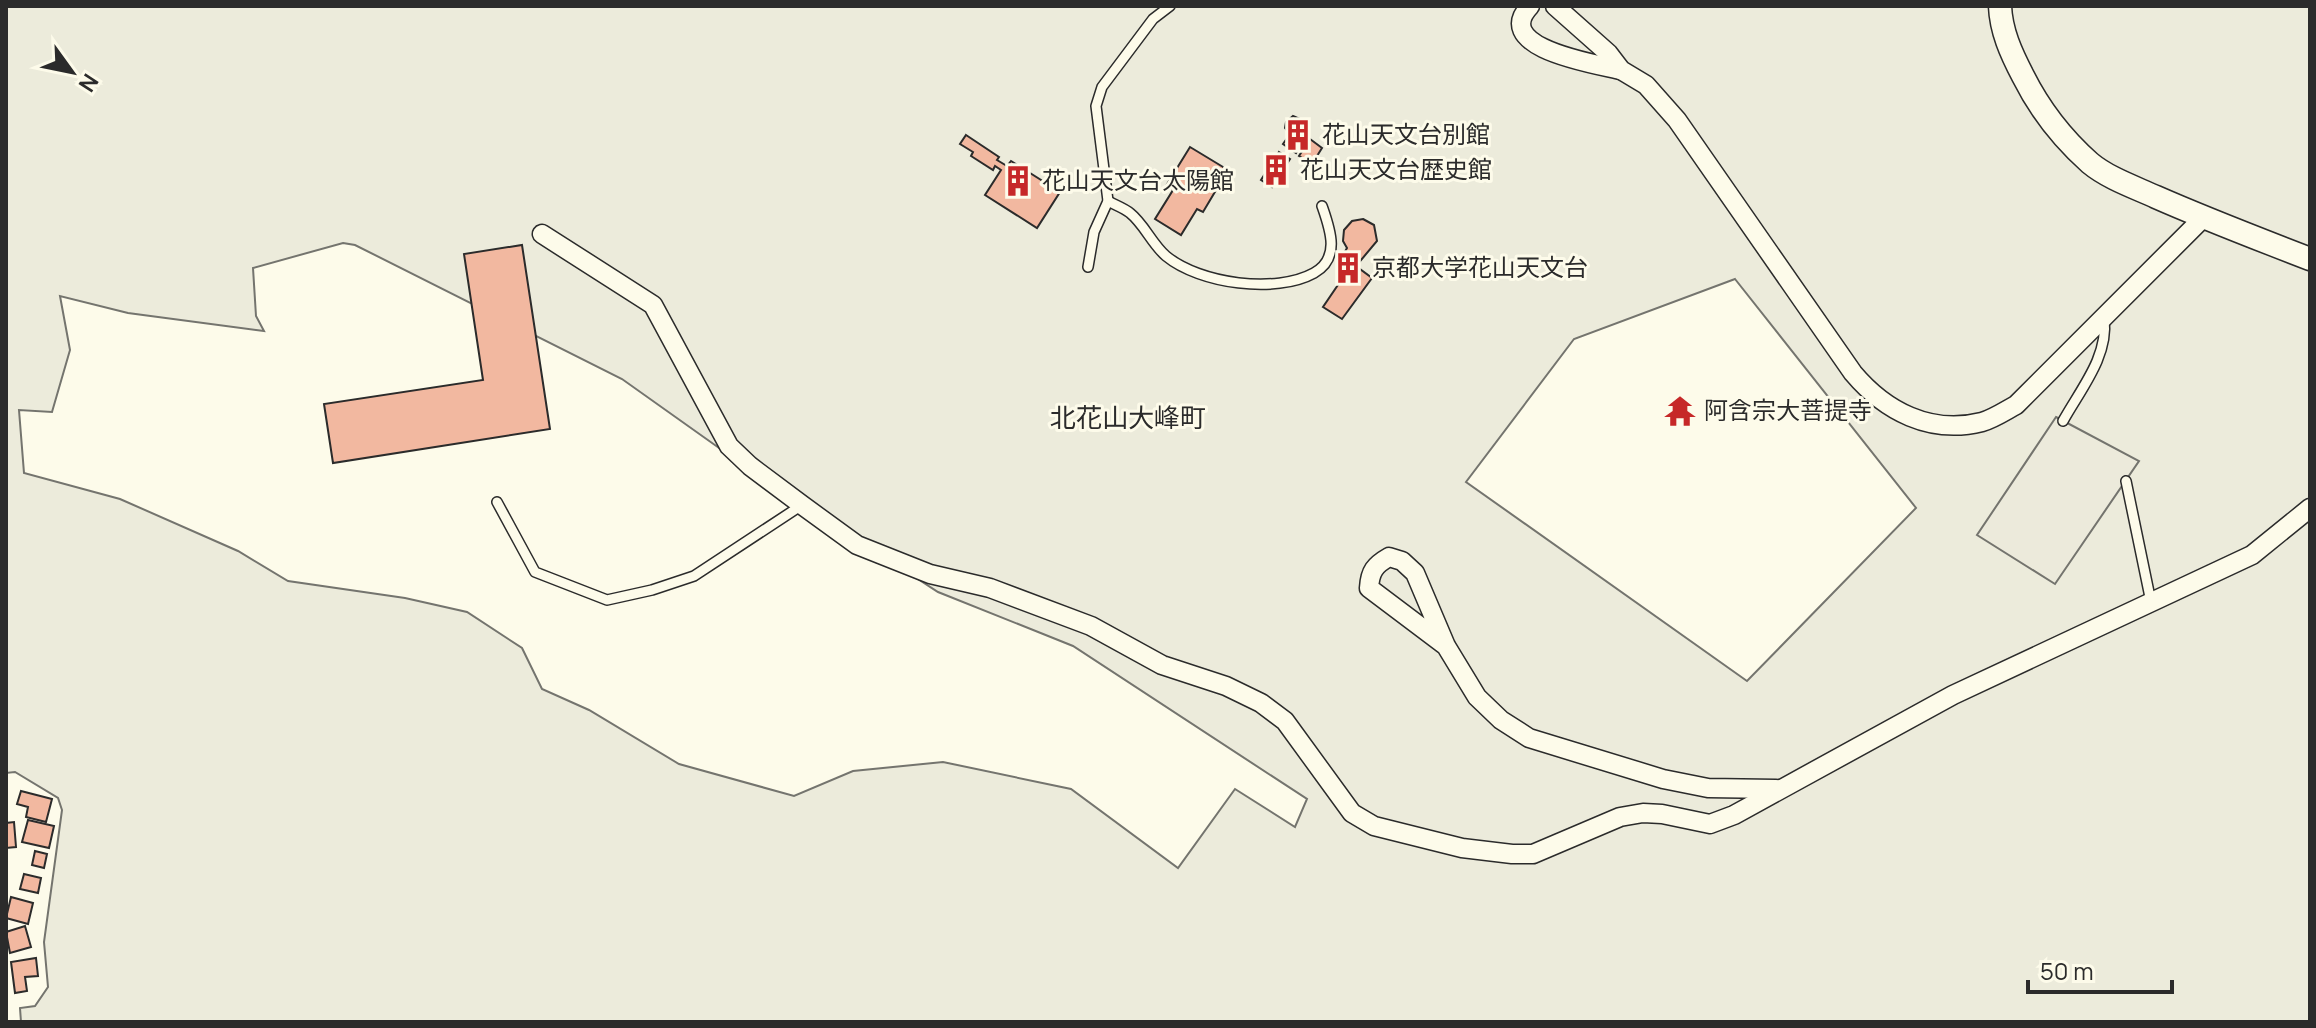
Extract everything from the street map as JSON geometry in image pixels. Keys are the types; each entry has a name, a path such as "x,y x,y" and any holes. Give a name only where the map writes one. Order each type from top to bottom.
{"street":[{"path":"1555,6 1608,53 1621,70"},
{"path":"2000,6 2000,20 2011,52 2028,87 2059,131 2092,165 2203,218 2310,259"},
{"path":"1523,8 1521,30 1527,40 1559,54 1621,70 1646,85 1677,120 1853,373 1869,392 1895,411 1926,424 1960,426 1984,422 2016,405 2203,218"},
{"path":"542,234 653,305 729,446 750,466 857,545 930,574 990,588 1091,626 1162,665 1226,686 1261,703 1285,721 1352,813 1374,826 1462,848 1533,854 1620,817 1662,814 1710,824 1734,815 1953,695 2252,555 2310,508"},
{"path":"1446,646 1369,588 1370,575 1377,564 1389,557 1402,561 1415,573 1446,646 1477,697 1501,720 1529,738 1585,757 1693,785 1779,789"},
{"path":"1387,604 1397,604 1406,598 1414,588 1415,573"}],"lane":[{"path":"1088,267 1094,232 1108,201 1096,106 1102,87 1153,19 1170,6"},
{"path":"1108,201 1130,213 1166,256 1193,271 1222,281 1273,284 1301,280 1319,270 1331,253 1332,233 1322,206"},
{"path":"2063,421 2097,360 2106,337 2103,318"},
{"path":"2126,481 2151,602"},
{"path":"497,502 535,572 607,600 694,576 802,505"}],"shaded area":[{"path":"6,6 2310,6 2310,1022 21,1022 20,1008 35,1006 48,987 44,942 62,810 58,798 15,772 6,773","holes":["343,243 355,245 622,379 743,465 938,592 1073,646 1307,799 1295,827 1235,789 1178,868 1071,789 943,762 853,771 794,796 679,764 589,710 542,689 522,648 467,612 405,598 288,581 238,551 120,499 24,473 19,410 52,412 70,350 60,296 128,313 264,331 256,316 253,268","1735,279 1916,508 1747,681 1466,482 1574,339"]},
{"path":"2056,417 2139,461 2055,584 1977,535"}],"building":[{"name":"花山天文台別館","path":"1293,116 1302,120 1302,131 1308,135 1296,153 1283,144 1290,134 1285,128 1286,122"},
{"name":"花山天文台太陽館","path":"966,135 999,157 997,160 1007,166 1011,161 1060,192 1037,228 985,195 1001,170 995,166 993,170 971,156 973,152 960,144"},
{"path":"1310,139 1322,148 1312,164 1299,156"},
{"path":"1190,147 1228,170 1203,212 1197,209 1181,235 1155,219 1173,190 1166,186"},
{"name":"花山天文台歴史館","path":"1279,152 1290,159 1272,187 1261,180"},
{"name":"京都大学花山天文台","path":"1363,219 1374,225 1377,241 1356,266 1372,278 1342,319 1323,307 1344,276 1337,265 1347,248 1343,241 1344,230 1352,221"},
{"path":"522,245 550,429 333,463 324,404 483,380 464,254"},
{"path":"21,791 52,799 46,822 26,817 28,807 17,804"},
{"path":"28,820 54,826 49,848 22,842"},
{"path":"14,822 16,847 6,848 6,823"},
{"path":"35,851 47,854 44,868 32,865"},
{"path":"24,874 41,878 38,893 20,889"},
{"path":"11,897 33,903 28,924 6,918"},
{"path":"25,926 31,947 10,953 6,932"},
{"path":"36,958 38,976 25,977 27,991 15,993 11,962"}],"place":[{"name":"花山天文台別館","path":"1298,135"},
{"name":"花山天文台歴史館","path":"1276,170"},
{"name":"花山天文台太陽館","path":"1018,181"},
{"name":"京都大学花山天文台","path":"1348,268"},
{"name":"阿含宗大菩提寺","path":"1680,411"}],"district":[{"name":"北花山大峰町","path":"1128,418"}]}
